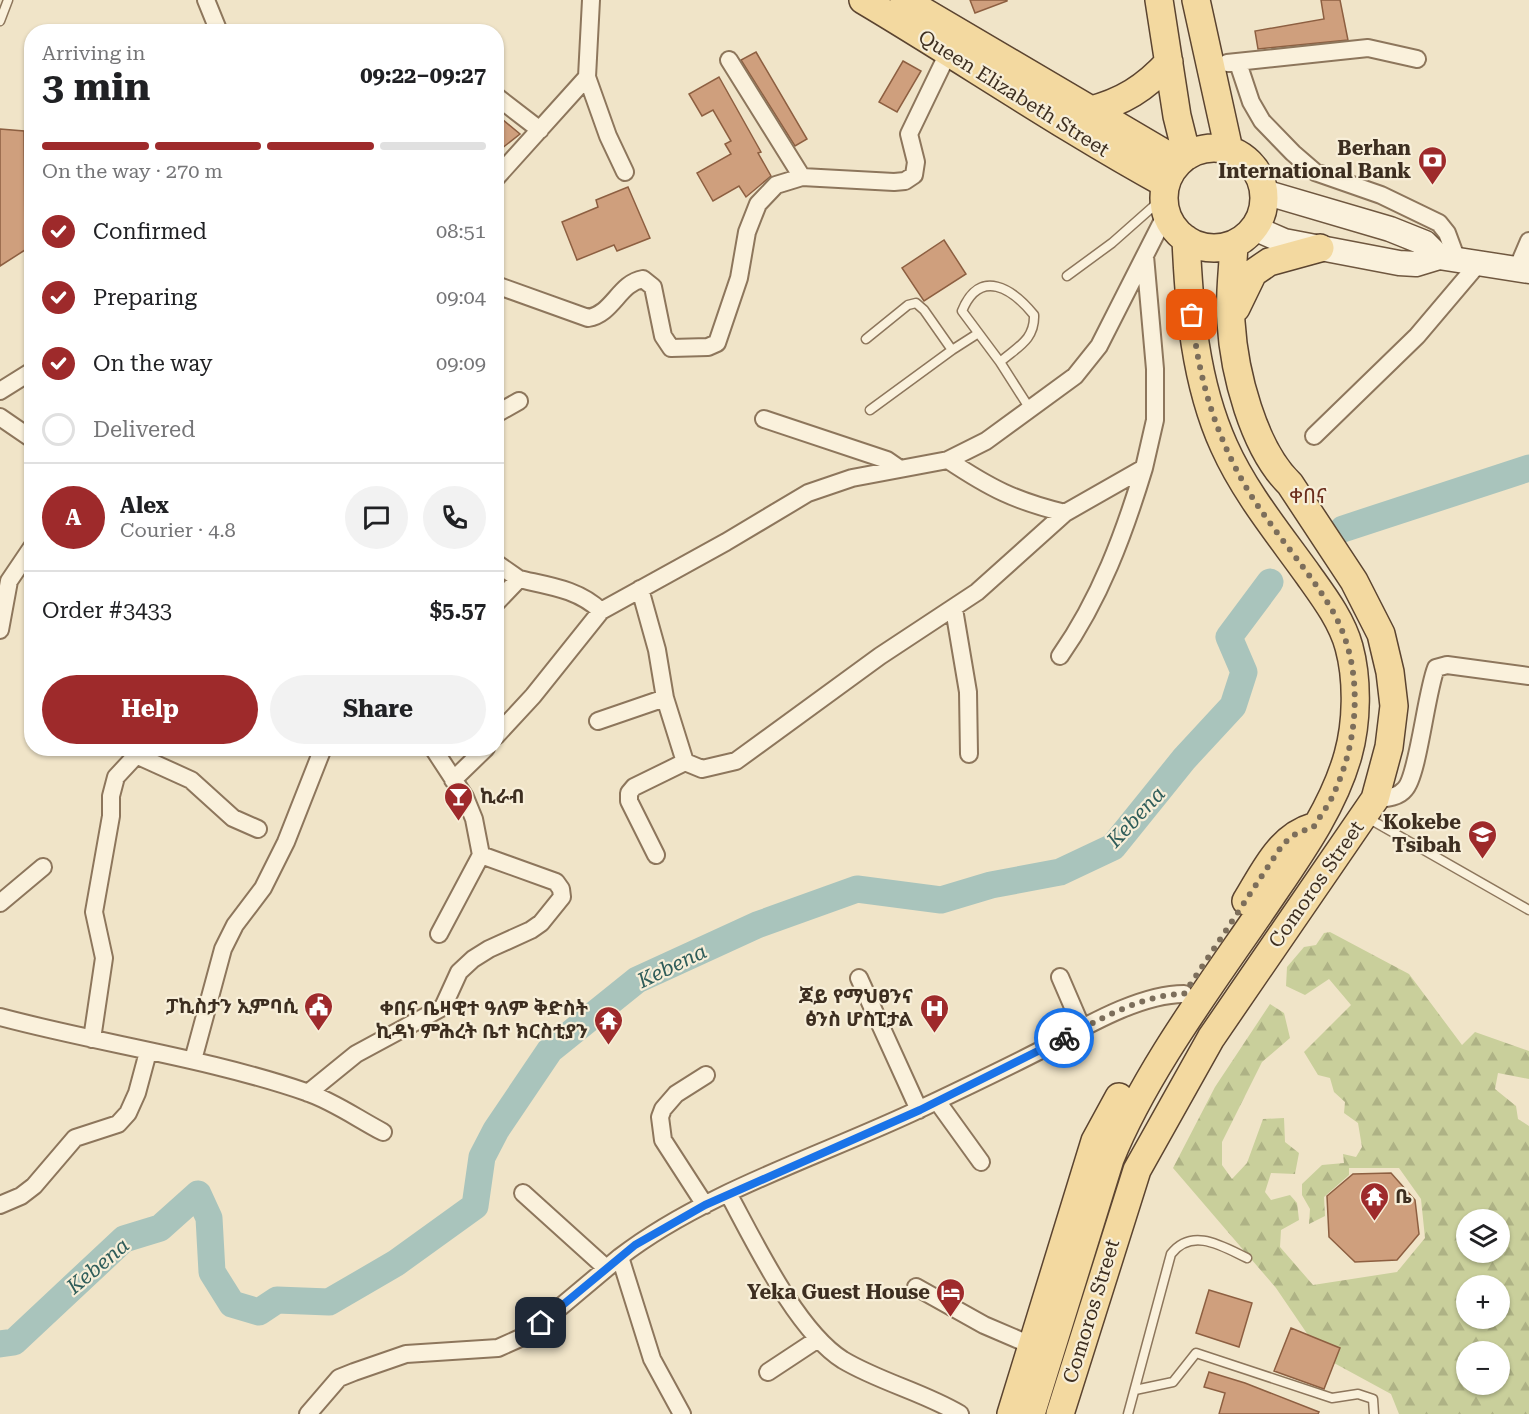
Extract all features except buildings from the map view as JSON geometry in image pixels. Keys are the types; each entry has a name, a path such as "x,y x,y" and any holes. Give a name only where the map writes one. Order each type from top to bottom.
{"main road":[{"name":"Queen Elizabeth Street","path":"862,0 949,51 1101,148 1173,182"},
{"path":"1159,0 1169,62 1174,227 1186,239 1210,247 1244,236 1284,241 1399,263 1416,264 1458,260 1523,270"},
{"path":"1196,0 1230,150"},
{"name":"Queen Elizabeth Street","path":"908,1 1088,111 1173,182"},
{"path":"1088,111 1131,96 1151,82 1169,62"},
{"path":"1173,182 1215,147 1230,150 1243,157 1254,167 1264,192 1264,205 1244,236"},
{"path":"1264,192 1390,229 1458,260"},
{"name":"Comoros Street","path":"1060,1414 1116,1230 1137,1170 1211,1038 1369,807 1389,747 1394,706 1390,672 1381,634 1354,581 1290,484 1280,474 1263,443 1247,402 1234,352 1230,320 1244,236"},
{"name":"Comoros Street","path":"1031,1414 1106,1168 1122,1129 1211,985 1297,858 1334,793 1348,754 1355,715 1349,647 1330,607 1247,489 1224,446 1206,395 1194,333 1186,239"},
{"path":"1230,320 1253,273 1269,262 1320,248"},
{"path":"1011,1414 1095,1141 1184,994 1283,844 1298,832 1313,828"}],"street":[{"path":"206,0 216,24"},
{"path":"591,0 587,77 608,136 626,172"},
{"path":"1209,62 1238,63 1334,50 1368,48 1417,59"},
{"path":"504,288 588,318 600,316 633,281 643,279 653,287 663,336 671,348 708,347 717,343 739,278 747,232 758,204 776,185 802,177 894,182 905,181 914,175 916,162 909,134 949,51"},
{"path":"729,60 802,177"},
{"path":"1238,63 1251,102 1262,121 1293,153 1315,172 1381,195 1439,223 1447,233 1458,260 1417,336 1314,436"},
{"path":"504,169 587,77"},
{"path":"504,102 540,130"},
{"path":"504,727 533,696 601,611 808,493 852,477 948,460 986,441 1075,376 1099,346 1145,256 1173,182"},
{"path":"1523,270 1529,241"},
{"path":"1060,656 1081,626 1127,525 1155,420 1155,369 1145,256"},
{"path":"0,391 24,376"},
{"path":"504,409 519,401"},
{"path":"0,417 24,434"},
{"path":"764,419 887,460 900,470"},
{"path":"948,460 984,484 1022,502 1065,513"},
{"path":"656,855 629,801 629,793 634,787 685,762 702,769 736,761 871,662 977,592 1065,513 1144,468"},
{"path":"0,630 9,581 24,559"},
{"path":"504,569 519,579 567,590 588,599 601,611"},
{"path":"504,595 519,579"},
{"path":"640,589 657,650 665,698 685,762"},
{"path":"954,609 968,692 969,754"},
{"path":"1369,807 1406,789 1416,761 1430,682 1436,668 1446,665 1529,676"},
{"path":"598,721 665,698"},
{"path":"92,1039 104,958 94,912 111,816 111,796 116,777 136,756"},
{"path":"147,756 191,780 233,818 258,829"},
{"path":"193,1060 224,949 235,925 263,888 285,842 320,756"},
{"path":"438,756 465,797 474,819 481,855 439,934"},
{"path":"453,780 478,756"},
{"path":"308,1093 356,1054 443,1006 459,972 472,959 531,930 541,923 562,897 561,889 556,882 481,855"},
{"path":"0,903 43,867"},
{"path":"1060,977 1082,1029"},
{"path":"859,978 920,1110"},
{"path":"308,1414 339,1378 354,1372 406,1354 498,1348 511,1343 527,1335 620,1257 705,1205 920,1110 1082,1029 1150,999 1169,994 1184,994"},
{"path":"0,1017 148,1052 193,1060 308,1093 383,1132"},
{"path":"0,1205 21,1196 34,1186 75,1138 118,1124 128,1113 137,1093 148,1052"},
{"path":"705,1205 663,1140 660,1117 663,1109 675,1094 706,1075"},
{"path":"937,1101 981,1162"},
{"path":"523,1193 606,1268"},
{"path":"729,1195 758,1250 818,1339 841,1358 866,1373 934,1399 960,1414"},
{"path":"620,1257 652,1359 682,1414"},
{"path":"916,1287 984,1325 1033,1346"},
{"path":"768,1372 818,1339"}],"lane":[{"path":"0,21 8,0"},
{"path":"1067,276 1112,243 1173,182"},
{"path":"1000,362 1032,335 1035,328 1035,315 1010,290 995,285 981,289 966,301 962,311 1000,362 1030,409"},
{"path":"866,339 908,305 916,303 924,310 952,350"},
{"path":"870,410 977,333"},
{"path":"1369,807 1529,910"},
{"path":"1128,1414 1171,1254 1179,1244 1194,1239 1220,1245 1247,1258"},
{"path":"1135,1390 1173,1382 1196,1353 1332,1398 1358,1394 1373,1400 1374,1414"}],"green space":[{"path":"1330,932 1409,974 1462,1045 1475,1032 1529,1051 1529,1079 1498,1073 1495,1089 1516,1106 1518,1119 1529,1126 1529,1414 1399,1414 1391,1394 1323,1357 1276,1288 1173,1168 1215,1087 1270,1004 1284,1013 1290,1038 1262,1062 1222,1142 1222,1165 1232,1179 1247,1163 1263,1119 1284,1118 1285,1142 1299,1153 1295,1174 1271,1173 1265,1192 1271,1200 1290,1195 1297,1203 1299,1220 1281,1230 1280,1247 1313,1285 1397,1272 1425,1238 1421,1199 1399,1168 1349,1168 1349,1175 1324,1197 1325,1216 1309,1224 1310,1209 1302,1195 1302,1184 1322,1165 1344,1163 1343,1154 1356,1157 1362,1147 1358,1123 1344,1113 1345,1102 1334,1092 1330,1078 1318,1075 1304,1052 1351,1005 1329,979 1305,995 1286,986 1287,967 1304,947 1316,945 1324,933"}],"waterway":[{"name":"Kebena","path":"1343,529 1529,468"},
{"name":"Kebena","path":"0,1344 14,1342 124,1239 160,1228 198,1194 209,1218 212,1272 232,1304 259,1312 277,1300 329,1302 396,1263 475,1206 482,1157 496,1130 550,1050 637,980 757,925 857,889 941,900 991,885 1060,872 1113,847 1184,759 1233,706 1244,672 1229,637 1270,582"}],"way so far":[{"path":"1064,1038 1150,999 1169,994 1184,994 1283,844 1298,832 1313,828 1334,793 1348,754 1355,715 1349,647 1330,607 1247,489 1224,446 1206,395 1192,315"}],"place":[{"name":"Berhan International Bank","path":"1432,186"},
{"name":"ኪራብ","path":"459,822"},
{"name":"Kokebe Tsibah","path":"1482,860"},
{"name":"ፓኪስታን ኢምባሲ","path":"319,1032"},
{"name":"ጆይ የማህፀንና ፅንስ ሆስፒታል","path":"934,1034"},
{"name":"ቀበና ቤዛዊተ ዓለም ቅድስት ኪዳነ ምሕረት ቤተ ክርስቲያን","path":"609,1046"},
{"name":"ቤ","path":"1374,1222"},
{"name":"Yeka Guest House","path":"951,1318"}],"district":[{"name":"ቀበና","path":"1308,496"}],"route":[{"path":"541,1323 635,1245 705,1205 920,1110 1064,1038"}]}
